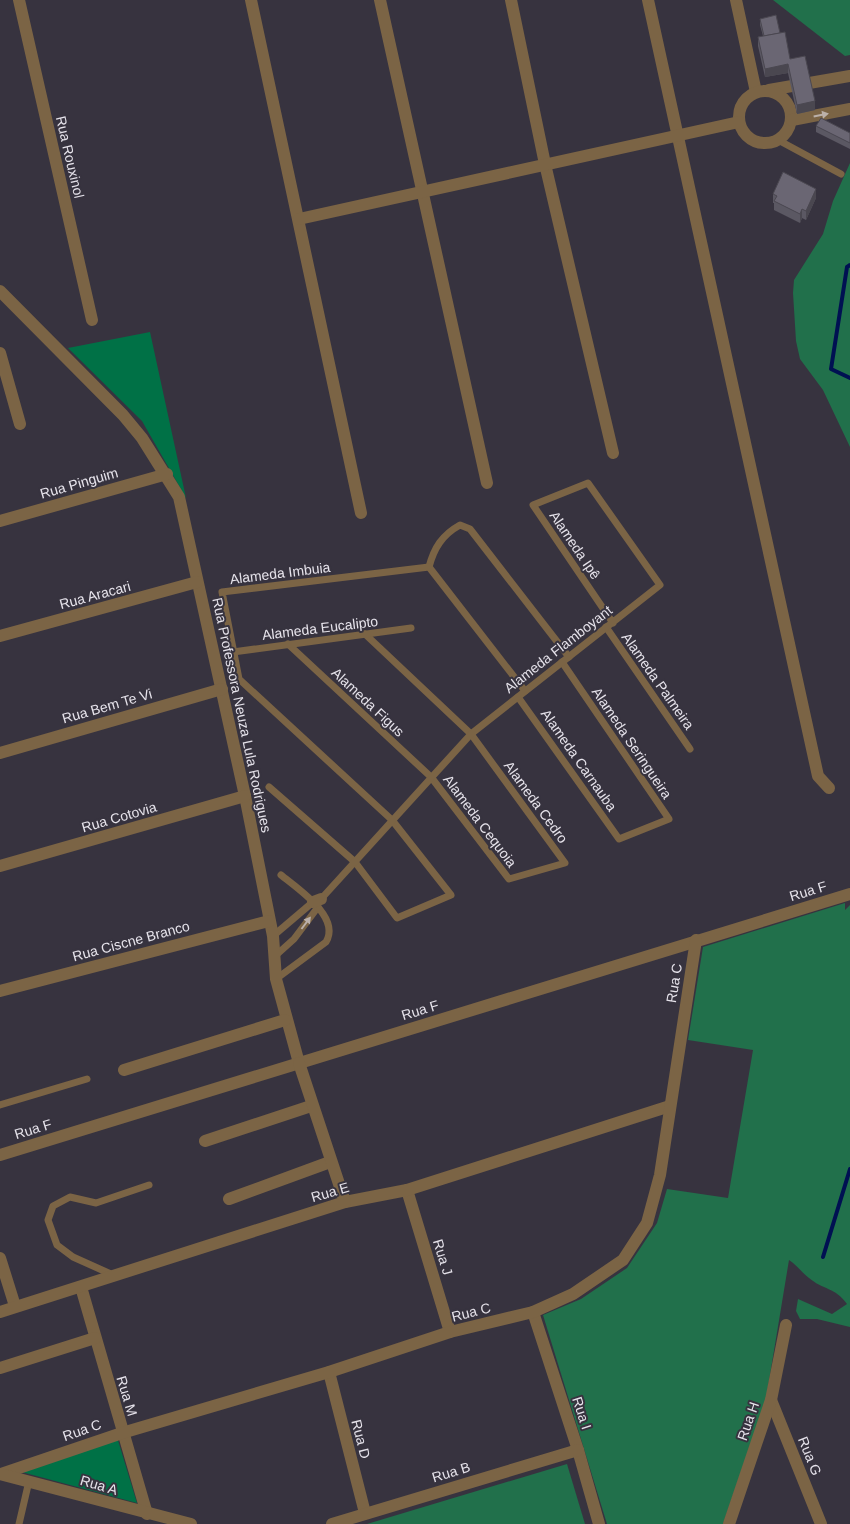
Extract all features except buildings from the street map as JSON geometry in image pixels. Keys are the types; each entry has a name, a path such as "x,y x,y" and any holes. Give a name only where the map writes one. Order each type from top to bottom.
{"street":[{"name":"Rua Rouxinol","path":"19,0 92,320"},
{"path":"251,0 361,513"},
{"path":"380,0 486,483"},
{"path":"511,0 545,164 613,453"},
{"path":"648,0 818,776 829,788"},
{"path":"736,0 760,91"},
{"path":"760,91 782,96 788,103 792,120 790,128 778,140 770,143 754,141 747,136 739,122 742,104 760,91 850,77"},
{"path":"792,120 850,109"},
{"path":"299,218 739,122"},
{"name":"Rua Professora Neuza Lula Rodrigues","path":"0,291 123,415 167,474 179,497 245,796 272,936 276,979 285,1020 330,1162 345,1202"},
{"path":"0,353 20,424"},
{"name":"Rua Pinguim","path":"0,521 167,474"},
{"name":"Rua Aracari","path":"0,636 197,582"},
{"name":"Rua Bem Te Vi","path":"0,752 222,689"},
{"name":"Rua Cotovia","path":"0,866 245,796"},
{"name":"Rua F","path":"0,1155 850,894"},
{"name":"Rua Ciscne Branco","path":"0,991 269,921"},
{"name":"Rua C","path":"1,1474 122,1432 329,1372 450,1332 533,1312 573,1294 623,1260 647,1223 660,1175 696,940"},
{"path":"124,1070 285,1020"},
{"path":"206,1141 312,1106"},
{"name":"Rua E","path":"0,1312 345,1202 407,1190 670,1106"},
{"path":"230,1200 330,1162"},
{"name":"Rua J","path":"407,1190 450,1332"},
{"path":"0,1258 15,1306"},
{"name":"Rua M","path":"81,1287 94,1338 147,1514"},
{"name":"Rua I","path":"533,1312 578,1450 599,1524"},
{"name":"Rua H","path":"729,1524 771,1400 786,1325"},
{"path":"0,1368 94,1338"},
{"name":"Rua D","path":"329,1372 364,1513"},
{"name":"Rua G","path":"771,1400 821,1524"},
{"name":"Rua B","path":"332,1524 578,1450"},
{"name":"Rua A","path":"1,1474 147,1514 191,1524"}],"lane":[{"path":"778,140 840,174"},
{"name":"Alameda Flamboyant","path":"317,903 471,734 660,585 588,483"},
{"name":"Alameda Ipê","path":"588,483 533,505 609,625"},
{"path":"525,691 429,568 433,551 447,533 460,525 470,529 569,657"},
{"name":"Alameda Imbuia","path":"392,820 239,679 222,592 429,568"},
{"name":"Alameda Palmeira","path":"609,625 690,749"},
{"name":"Alameda Eucalipto","path":"233,652 411,628"},
{"path":"365,634 471,734"},
{"name":"Alameda Figus","path":"288,644 431,777"},
{"name":"Alameda Seringueira","path":"562,662 669,819 619,839"},
{"name":"Alameda Carnauba","path":"518,697 619,839"},
{"name":"Alameda Cedro","path":"471,734 565,863 509,879"},
{"name":"Alameda Cequoia","path":"431,777 509,879"},
{"path":"269,787 355,862 397,918 451,895 392,820"},
{"path":"276,979 326,942 330,935 330,927 317,903 281,875"},
{"path":"272,936 317,903"},
{"path":"274,958 294,939 317,903"},
{"path":"0,1105 87,1079"},
{"path":"115,1276 73,1257 57,1245 48,1220 53,1206 70,1197 96,1203 149,1185"},
{"path":"19,1524 29,1481"}],"green space":[{"path":"773,0 850,0 850,55 845,56"},
{"path":"850,163 850,447 823,390 800,359 796,341 793,293 794,280 823,234 833,201"},
{"path":"150,332 186,498 142,421 68,348"},
{"path":"845,903 845,910 850,905 850,1327 817,1319 800,1319 796,1311 798,1299 832,1314 847,1304 838,1294 819,1285 789,1260 766,1399 723,1524 607,1524 543,1315 581,1299 627,1268 657,1223 667,1189 728,1198 753,1050 688,1040 703,947"},
{"path":"117,1437 137,1503 18,1471"},
{"path":"567,1464 585,1524 367,1524"}],"waterway":[{"path":"850,265 847,267 831,369 850,378"},
{"path":"823,1257 850,1169"}]}
